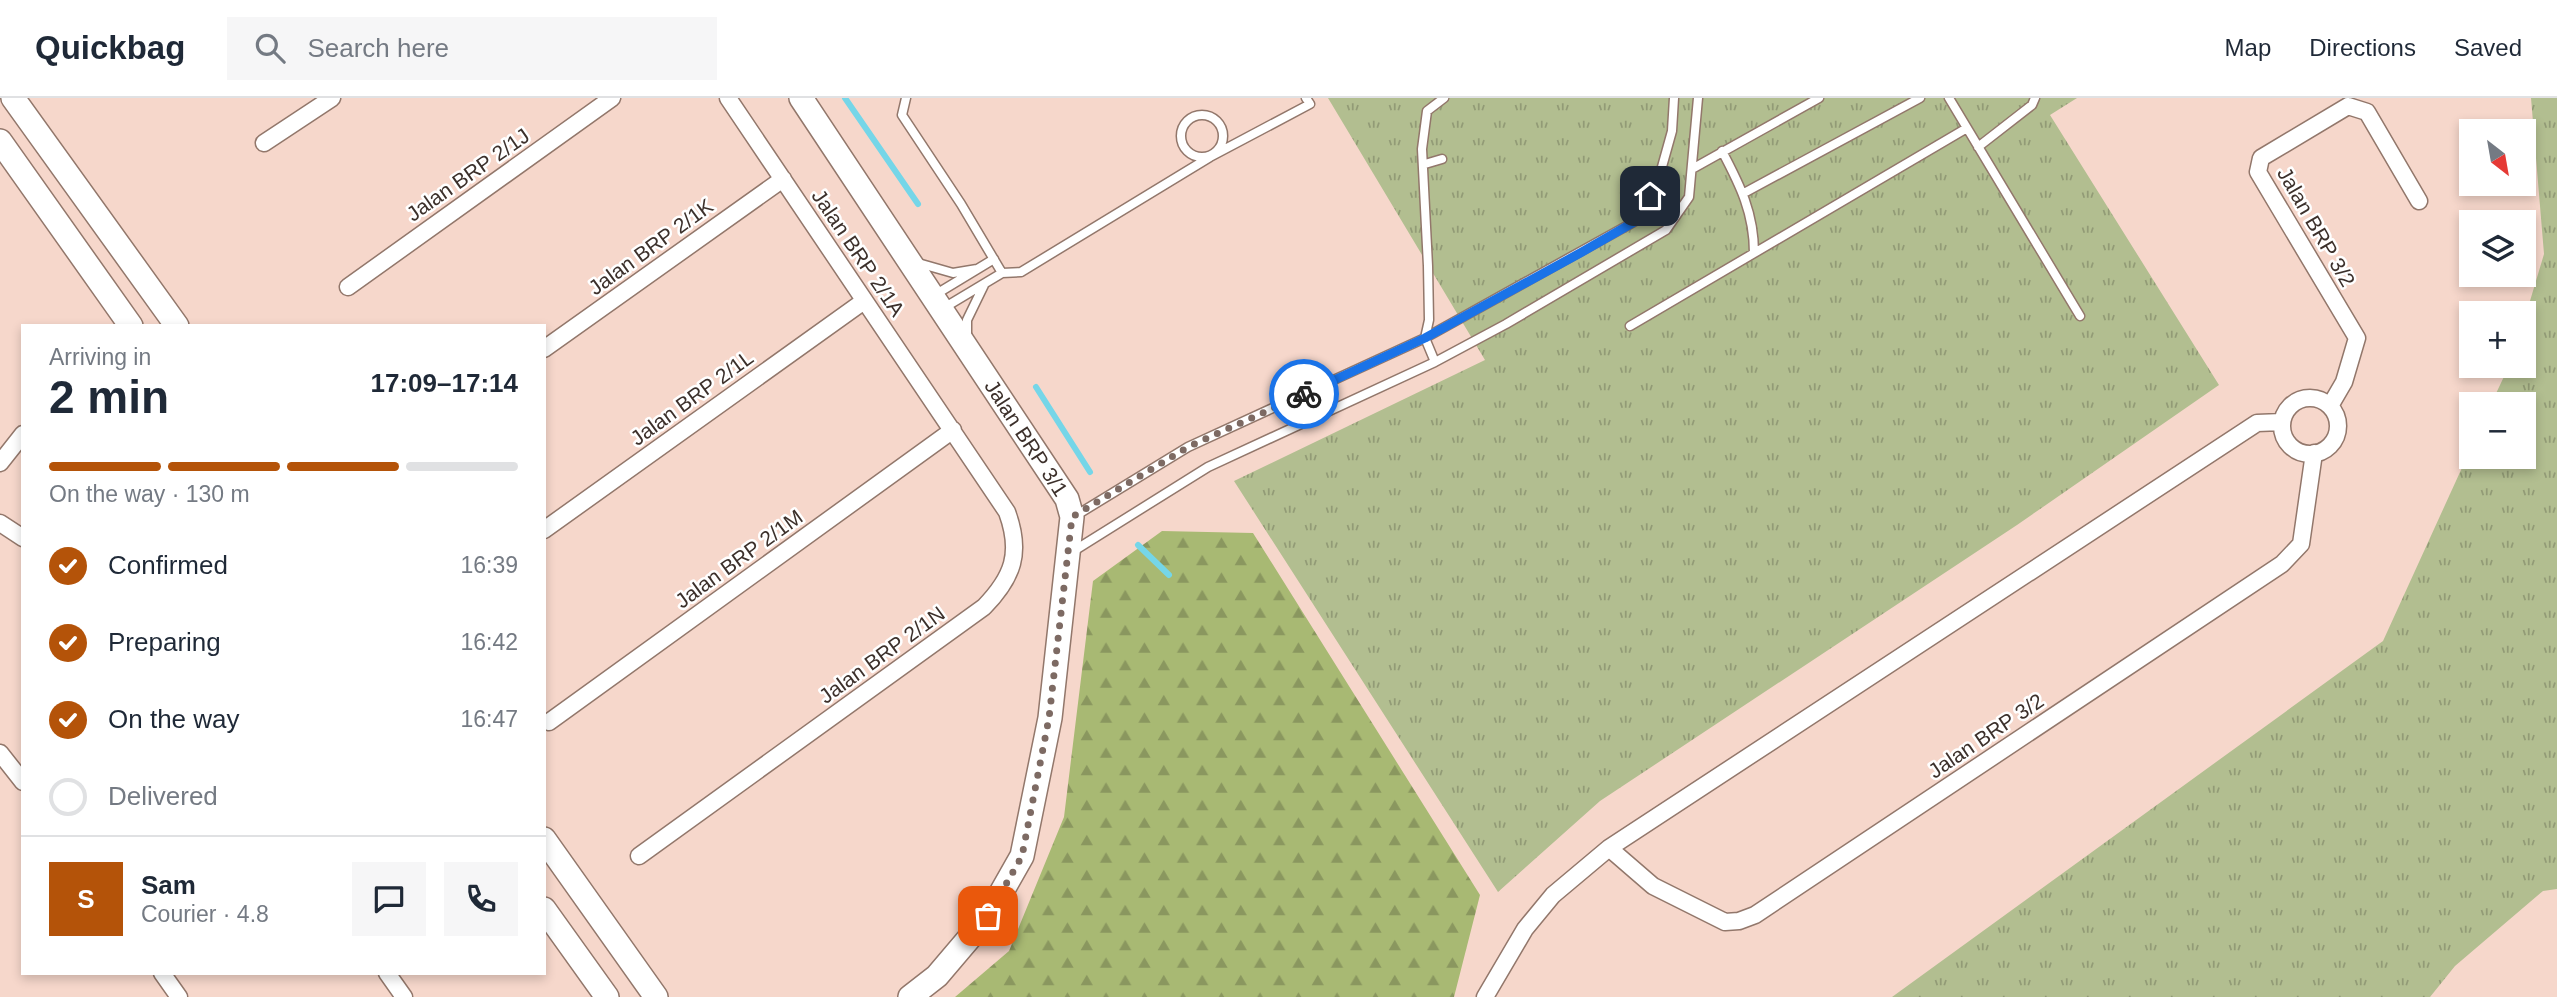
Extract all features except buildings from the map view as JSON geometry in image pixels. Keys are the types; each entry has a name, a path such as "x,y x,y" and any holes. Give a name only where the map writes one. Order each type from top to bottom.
{"street":[{"path":"13,98 176,324"},
{"path":"264,143 332,98"},
{"name":"Jalan BRP 2/1J","path":"348,287 612,98"},
{"name":"Jalan BRP 2/1A","path":"728,98 953,430"},
{"name":"Jalan BRP 3/1","path":"801,98 1067,499 1072,517 1070,553 1057,630 1049,718 1022,856 988,916 937,976 910,997"},
{"name":"Jalan BRP 3/2","path":"2330,406 2344,382 2357,338 2258,172 2261,158 2348,106 2367,112 2420,201"},
{"path":"0,141 130,324"},
{"name":"Jalan BRP 2/1K","path":"546,348 783,179"},
{"name":"Jalan BRP 2/1L","path":"546,529 864,301"},
{"path":"2314,398 2330,406 2338,422 2335,439 2329,446 2314,453 2293,448 2284,436 2285,413 2298,401 2314,398"},
{"path":"1485,997 1532,920 1553,895 1609,848 2257,423 2283,422"},
{"name":"Jalan BRP 2/1M","path":"549,722 953,430"},
{"name":"Jalan BRP 2/1N","path":"639,856 984,607 999,592 1009,575 1015,554 1015,533 1007,512 953,430"},
{"path":"0,463 21,437"},
{"name":"Jalan BRP 3/2","path":"1609,848 1653,886 1725,922 1755,915 2283,564 2301,544 2314,453"},
{"path":"0,523 21,537"},
{"path":"0,752 21,779"},
{"path":"546,842 656,997"},
{"path":"546,912 607,997"},
{"path":"163,975 179,997"},
{"path":"388,975 404,997"}],"lane":[{"path":"906,98 902,115 1002,273"},
{"path":"938,302 986,283 1002,273 1021,272 1210,157 1310,104 1306,98"},
{"path":"1435,362 1425,338 1429,320 1425,164 1422,149 1427,111 1444,98"},
{"path":"1072,517 1188,447 1425,338 1641,218 1660,174 1672,131 1674,98"},
{"path":"1070,553 1208,467 1435,362 1506,324 1666,230 1689,197 1698,98"},
{"path":"1692,169 1819,98"},
{"path":"1744,193 1920,98"},
{"path":"1950,98 2080,316"},
{"path":"1978,146 2032,105 2035,98"},
{"path":"1208,115 1220,123 1224,135 1220,149 1210,157 1196,158 1185,150 1180,137 1184,124 1195,116 1208,115"},
{"path":"1630,326 1967,128"},
{"path":"1721,151 1744,193 1752,217 1754,253"},
{"path":"1425,164 1442,159"},
{"path":"909,259 931,269 953,273 977,269"},
{"path":"938,302 977,269 994,259"},
{"path":"966,345 967,320 986,283"}],"green space":[{"path":"1328,98 2077,98 2050,115 2219,385 2017,525 1600,801 1498,892 1234,481 1485,360"},
{"path":"2531,98 2557,98 2557,889 2543,891 2455,966 2430,997 1892,997 2383,641 2461,469 2536,469 2536,392 2497,392 2503,378 2536,378 2536,301 2530,301 2544,254 2536,158 2536,119 2533,119"},
{"path":"1162,531 1253,533 1480,895 1454,997 955,997 1009,951 1064,817 1093,581"}],"waterway":[{"path":"845,98 918,204"},
{"path":"1036,387 1090,472"},
{"path":"1138,545 1169,575"}],"way so far":[{"path":"988,916 1022,856 1049,718 1057,630 1070,553 1072,517 1188,447 1304,394"}],"route":[{"path":"1304,394 1425,338 1582,252 1641,218 1650,196"}]}
